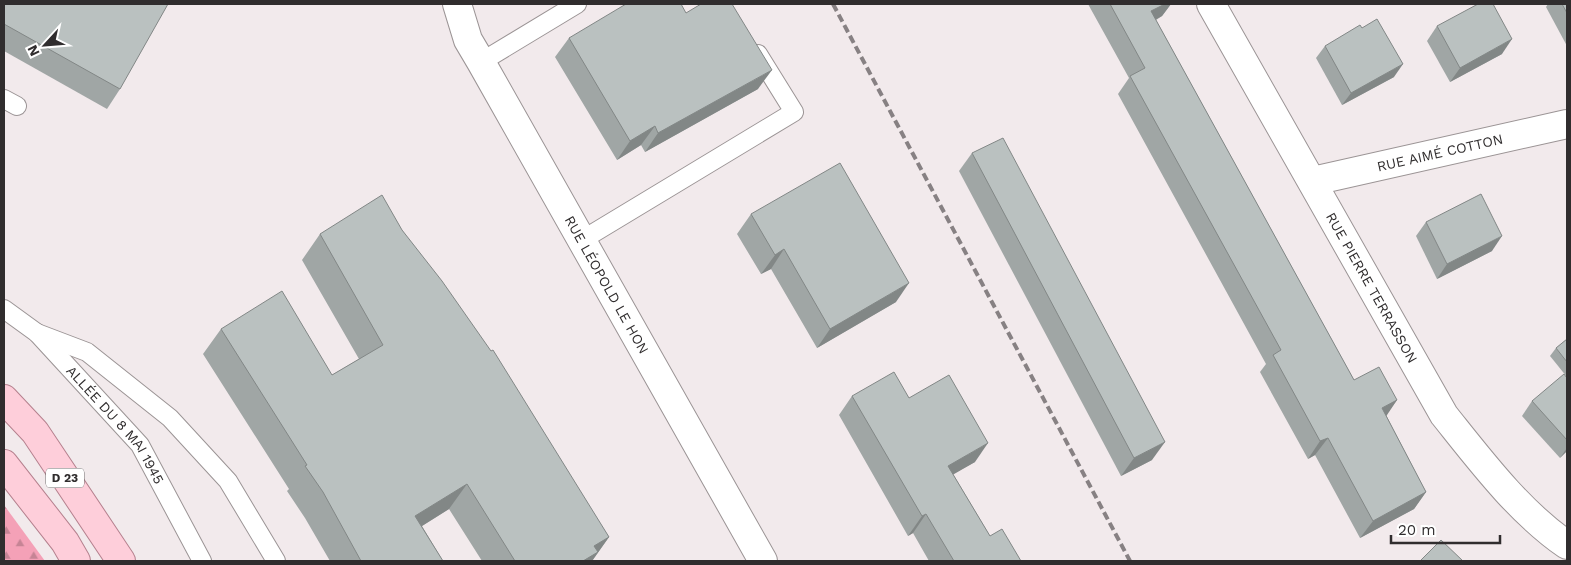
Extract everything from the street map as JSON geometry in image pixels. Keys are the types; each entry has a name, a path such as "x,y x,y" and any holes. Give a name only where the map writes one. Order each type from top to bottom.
{"main road":[{"name":"D 23","path":"4,399 35,432 121,561"},
{"name":"D 23","path":"4,464 65,542 76,561"}],"street":[{"name":"RUE LÉOPOLD LE HON","path":"457,4 468,40 763,561"},
{"name":"RUE PIERRE TERRASSON","path":"1211,4 1444,415 1490,473 1553,535 1567,545"},
{"name":"RUE AIMÉ COTTON","path":"1313,181 1567,124"}],"lane":[{"path":"481,62 577,4"},
{"path":"582,240 794,112 747,37"},
{"name":"ALLÉE DU 8 MAI 1945","path":"4,308 37,333 140,444 202,561"},
{"path":"37,333 87,352 170,418 228,481 276,561"}],"green space":[{"path":"4,505 45,561 4,561"}],"building":[{"path":"4,4 168,4 120,89 4,24"},
{"path":"626,4 681,4 686,13 701,4 732,4 772,70 658,133 655,126 630,141 569,38"},
{"path":"1110,4 1165,4 1151,11 1354,380 1379,367 1397,400 1382,408 1426,492 1373,521 1328,438 1320,441 1273,355 1281,350 1130,76 1145,68"},
{"path":"1478,4 1493,4 1512,39 1460,68 1437,26"},
{"path":"1562,4 1567,4 1567,13"},
{"path":"1377,19 1403,64 1351,93 1325,46 1360,25 1362,28"},
{"path":"1003,138 1165,442 1134,458 972,153"},
{"path":"840,163 909,283 830,329 784,249 775,255 751,214"},
{"path":"1481,194 1502,236 1447,264 1426,222"},
{"path":"382,195 402,230 442,281 491,351 493,350 609,537 594,546 598,552 583,561 515,561 467,484 415,516 443,561 361,561 323,492 305,466 307,465 221,329 282,291 332,375 383,345 320,234"},
{"path":"1567,339 1567,362 1556,348"},
{"path":"894,372 909,398 949,375 988,443 948,466 990,536 1002,529 1021,561 954,561 926,514 922,516 852,396"},
{"path":"1564,374 1567,378 1567,440 1532,401"},
{"path":"1441,540 1463,561 1420,561"}],"railway":[{"path":"833,4 1130,561"}]}
